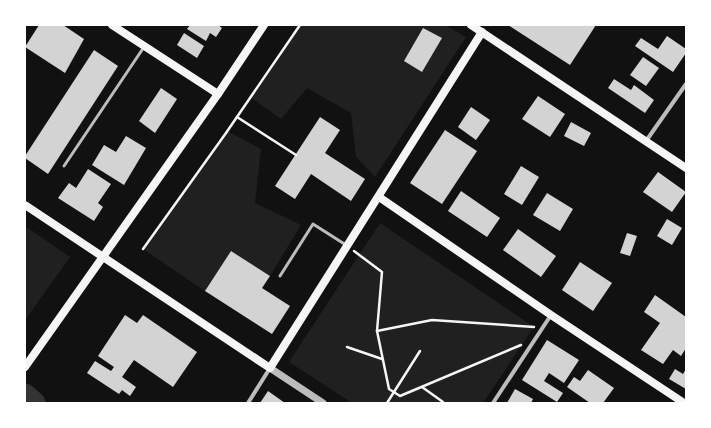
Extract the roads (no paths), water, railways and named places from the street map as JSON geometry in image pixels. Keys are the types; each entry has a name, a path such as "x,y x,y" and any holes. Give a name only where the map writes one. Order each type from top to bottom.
{"main road":[{"path":"112,25 218,94"},
{"path":"25,367 218,94 264,25"},
{"path":"471,25 686,168"},
{"path":"25,205 270,368 482,32"},
{"path":"379,197 551,315 684,403"}],"street":[{"path":"646,141 686,84"},
{"path":"493,403 551,315"},
{"path":"248,403 270,368 323,403"}],"lane":[{"path":"64,166 144,47"},
{"path":"280,276 313,224 348,246"}],"waterway":[{"path":"25,395 34,403"}]}
